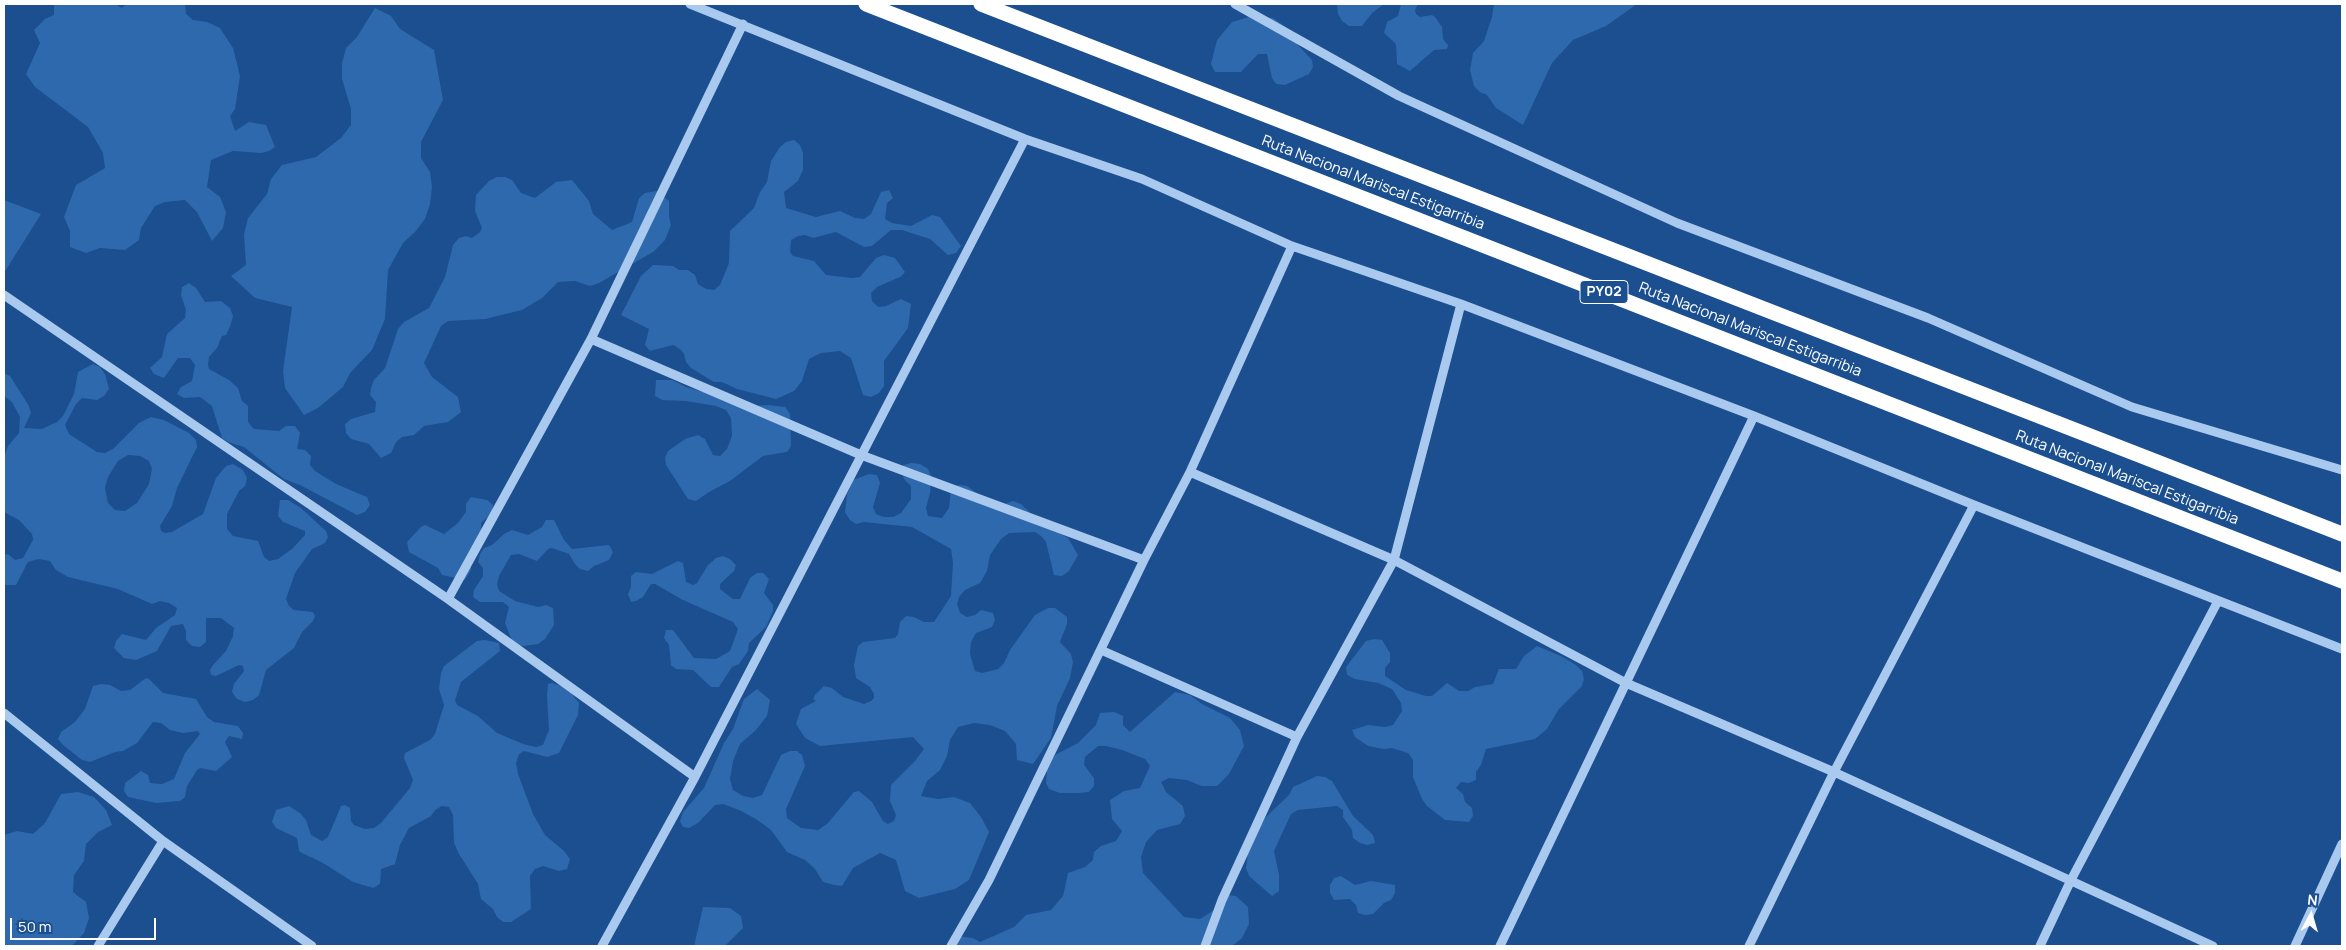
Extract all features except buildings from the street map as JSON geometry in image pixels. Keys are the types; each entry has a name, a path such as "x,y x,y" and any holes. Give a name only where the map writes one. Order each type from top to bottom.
{"highway":[{"name":"Ruta Nacional Mariscal Estigarribia","path":"866,4 2342,581"},
{"name":"Ruta Nacional Mariscal Estigarribia","path":"981,4 2342,534"}],"street":[{"path":"690,4 1025,139 1142,179 1292,246 1461,304 1754,416 2218,602 2342,649"},
{"path":"1235,4 1399,96 1678,223 1928,318 2132,407 2342,470"},
{"path":"448,599 591,339 743,24"},
{"path":"602,946 695,777 1025,139"},
{"path":"951,946 989,880 1144,560 1190,472 1292,246"},
{"path":"4,295 448,599 695,777"},
{"path":"1205,946 1222,900 1298,737 1394,560 1461,304"},
{"path":"591,339 861,455 1144,560"},
{"path":"1500,946 1754,416"},
{"path":"1190,472 1394,560 1626,683 1834,772 2214,946"},
{"path":"1749,946 1834,772 1974,505"},
{"path":"2040,946 2072,880 2218,602"},
{"path":"1100,650 1298,737"},
{"path":"4,714 163,841 312,946"},
{"path":"98,946 163,841"},
{"path":"2295,946 2342,844"}],"shaded area":[{"path":"54,4 115,4 122,8 126,4 185,4 186,14 193,20 207,22 220,28 233,48 240,76 235,109 230,116 235,131 249,122 266,125 275,147 261,153 233,151 211,160 207,187 220,197 226,212 223,228 212,241 197,212 185,200 165,202 155,206 141,228 139,240 125,250 100,248 86,253 70,247 70,231 64,217 76,185 105,168 103,153 88,127 35,87 26,74 40,43 34,30 45,19 54,15"},
{"path":"1337,4 1384,4 1372,13 1362,26 1349,26 1342,21 1338,14"},
{"path":"1401,4 1418,4 1415,10 1416,14 1420,17 1432,15 1435,17 1442,27 1443,39 1448,45 1447,49 1434,50 1410,71 1397,64 1396,44 1384,33 1387,22 1398,16"},
{"path":"1494,4 1637,4 1606,26 1573,40 1552,63 1523,125 1496,108 1487,95 1480,92 1474,86 1470,70 1473,53 1484,41"},
{"path":"375,8 391,16 400,29 434,50 443,100 421,142 421,158 430,172 432,187 430,204 425,219 403,243 388,270 385,319 372,350 350,373 343,387 318,408 304,415 285,388 283,371 292,307 255,298 231,276 246,265 244,234 248,218 267,194 271,179 282,165 316,157 341,138 351,125 351,109 342,79 342,63 346,48 357,37"},
{"path":"1249,17 1273,18 1287,28 1295,42 1312,60 1313,67 1309,74 1285,85 1276,84 1272,78 1267,54 1258,54 1241,72 1215,72 1211,64 1217,40 1232,22"},
{"path":"794,140 800,145 803,153 803,170 798,181 784,192 786,208 816,217 840,211 855,218 864,219 871,214 881,192 889,190 893,198 887,203 885,219 892,223 911,226 932,215 940,217 961,246 956,253 948,255 930,239 902,230 891,230 872,246 864,247 836,232 813,238 805,235 798,236 791,240 790,252 793,256 814,261 826,275 860,277 876,258 884,255 895,258 905,272 900,277 877,287 871,293 872,301 878,307 886,306 901,299 911,304 908,328 884,361 884,386 879,393 871,397 863,395 851,358 840,351 821,353 809,359 802,381 794,391 776,399 737,389 722,382 714,382 691,368 686,362 684,354 673,345 650,351 645,345 649,329 621,315 641,276 653,265 673,266 679,270 688,270 695,275 698,284 706,289 714,290 720,285 729,263 730,231 754,208 760,192 767,182 771,161 780,147 786,142"},
{"path":"497,177 505,177 512,180 521,193 535,198 556,182 572,180 589,201 593,214 612,230 632,222 639,198 645,193 657,191 669,201 671,225 665,240 653,252 599,283 590,286 575,281 558,282 542,298 522,310 485,319 448,321 441,326 424,363 432,377 458,397 461,412 448,422 424,426 414,435 402,437 396,442 391,453 381,458 369,444 351,439 346,433 345,424 351,419 375,412 376,402 370,395 371,388 374,380 385,368 398,329 404,322 429,308 445,277 453,245 459,238 466,236 472,238 480,232 482,228 475,211 476,195 489,181"},
{"path":"4,200 41,214 4,273"},
{"path":"189,283 196,288 205,302 221,301 230,308 233,316 230,327 209,357 208,365 209,369 229,380 238,388 242,401 248,406 248,422 254,429 279,431 286,426 295,426 300,433 297,449 305,450 311,456 310,465 315,471 336,484 367,497 370,505 365,512 357,515 300,485 284,479 244,447 222,438 212,406 200,397 184,398 177,394 181,387 192,381 195,365 190,358 178,358 164,378 154,374 150,368 162,357 167,334 185,318 186,310 181,295 182,287"},
{"path":"93,364 100,367 105,374 109,389 104,396 97,400 82,398 76,404 65,425 69,434 97,452 105,453 113,449 139,423 151,417 164,420 189,433 196,440 197,447 177,488 172,506 160,526 161,531 165,533 172,532 203,514 216,478 226,466 233,464 243,470 247,478 245,486 239,491 227,514 227,529 233,536 258,541 264,557 269,561 278,559 292,549 305,535 305,531 283,522 278,516 280,500 288,500 301,508 326,531 328,537 325,543 312,549 295,573 286,599 289,606 294,610 313,612 315,616 313,621 302,632 294,648 266,670 259,695 253,700 245,702 237,699 232,692 234,684 244,671 243,666 239,665 216,676 211,675 210,670 226,651 233,636 234,628 221,618 206,618 206,642 200,647 192,646 186,640 186,631 183,624 171,626 157,651 136,660 124,658 114,648 116,641 122,634 146,640 156,628 175,615 177,608 169,603 160,601 152,604 118,589 68,577 56,570 50,561 38,559 28,562 16,585 4,585 4,555 8,554 15,560 23,558 33,540 32,534 19,520 4,512 4,457 8,446 19,433 20,417 12,402 4,396 4,373 10,376 29,406 31,413 24,428 42,429 57,422 63,416 74,394 78,372","holes":["128,455 140,456 149,461 152,469 149,484 137,503 125,511 115,510 108,503 105,488 108,477 118,461"]},
{"path":"656,380 672,380 686,387 751,406 769,405 785,407 790,414 791,446 787,452 763,456 730,481 696,501 688,499 666,465 665,458 668,451 685,439 698,435 705,439 713,455 720,456 727,449 732,436 731,418 726,410 716,406 686,401 662,400 655,396"},
{"path":"920,464 928,469 931,476 930,493 926,508 928,516 942,518 949,508 951,488 959,485 967,486 981,496 1005,504 1013,501 1021,504 1040,522 1068,538 1078,555 1069,571 1062,576 1054,575 1046,542 1041,536 1035,532 1009,533 1001,539 990,555 987,571 980,583 965,590 959,597 957,604 960,613 967,617 975,615 981,610 993,613 995,620 992,627 976,633 971,642 970,654 975,671 982,673 998,669 1004,663 1010,650 1035,615 1048,608 1055,608 1067,617 1067,624 1060,642 1071,654 1073,662 1070,678 1057,706 1051,738 1033,764 1017,760 1016,744 1005,731 990,725 974,723 958,727 950,740 947,756 940,770 927,781 921,796 938,799 954,797 970,803 981,817 989,832 969,880 955,889 919,898 905,891 896,860 880,853 853,868 842,886 834,885 823,882 815,869 805,860 787,852 771,830 739,810 723,804 715,805 698,823 689,828 683,827 680,821 683,812 704,788 724,743 733,729 744,699 757,689 770,700 767,716 756,730 740,744 733,761 730,779 733,790 743,796 753,798 762,795 781,755 790,751 797,751 802,755 805,766 786,809 787,818 801,828 818,830 827,824 854,792 859,791 872,802 883,821 888,824 894,821 896,815 890,801 891,785 924,749 913,737 820,746 805,738 796,724 801,709 816,701 813,699 815,695 824,686 832,688 843,697 864,704 871,701 874,698 874,694 870,687 856,678 854,665 858,646 863,642 895,638 898,634 900,622 906,616 914,617 924,622 934,622 951,596 953,563 951,549 912,527 864,522 856,524 850,520 845,512 847,495 853,480 869,474 877,475 880,483 873,507 876,514 884,517 893,517 901,513 911,499 911,486 904,479 903,465"},
{"path":"471,497 487,500 493,505 492,513 481,523 481,532 471,561 471,570 465,580 442,575 438,568 409,552 407,542 425,525 444,534 458,523 466,512 466,504"},
{"path":"546,520 554,520 564,540 572,549 609,545 613,552 609,560 594,566 588,571 580,569 569,554 552,548 548,549 537,561 519,554 511,555 499,576 497,584 499,591 515,601 538,607 546,605 553,608 554,625 545,639 538,644 523,646 515,644 505,623 509,607 503,602 480,602 473,597 474,590 483,576 483,568 478,562 484,548 492,545 504,534 512,530 528,535 542,527"},
{"path":"723,556 730,559 736,565 734,571 720,584 720,589 733,599 740,599 750,578 757,573 763,573 769,579 764,593 773,605 773,611 766,627 749,643 748,651 739,664 732,667 719,687 711,687 693,670 676,669 671,665 669,645 664,638 666,630 673,630 694,658 716,659 730,651 738,629 733,622 683,600 655,584 651,584 643,597 636,601 631,602 628,594 631,587 631,576 636,572 652,574 678,561 683,563 686,582 693,585 697,583 708,565 716,558"},
{"path":"485,640 499,643 500,651 461,682 455,700 457,705 478,716 497,733 523,744 536,747 543,745 549,730 548,684 552,683 561,686 571,693 579,703 578,715 559,753 547,757 524,751 519,754 516,763 518,774 533,814 545,835 564,851 570,859 567,869 559,871 543,866 535,869 530,876 531,909 511,922 503,922 497,917 493,909 481,899 478,884 454,843 453,815 449,807 442,806 435,810 431,816 409,828 400,845 395,864 381,869 380,884 373,888 353,882 323,863 302,853 299,851 297,838 276,828 272,822 276,810 289,806 300,813 306,820 311,835 322,841 328,837 341,806 345,805 350,808 351,821 354,825 365,829 374,828 381,823 410,788 413,780 404,758 405,753 430,740 435,734 444,705 439,689 444,666 477,641"},
{"path":"1382,640 1390,653 1390,662 1385,668 1385,676 1406,690 1426,696 1432,696 1447,683 1459,691 1468,691 1475,687 1493,684 1499,669 1516,669 1524,656 1537,646 1561,656 1576,665 1582,671 1584,679 1582,686 1559,709 1547,729 1535,739 1486,749 1481,765 1476,772 1476,780 1469,783 1461,782 1456,788 1463,794 1465,802 1472,808 1473,816 1469,822 1445,820 1427,806 1422,799 1413,777 1413,760 1408,753 1392,748 1384,749 1368,746 1355,737 1352,730 1368,725 1385,727 1393,725 1402,711 1401,703 1392,689 1378,683 1355,679 1347,675 1346,667 1366,641"},
{"path":"146,678 163,693 196,699 207,717 214,722 238,726 243,733 242,739 229,736 225,742 232,757 216,771 200,768 197,770 187,786 185,797 180,801 156,803 128,797 124,791 125,783 141,771 148,775 150,783 162,784 174,779 185,753 200,734 198,731 183,733 170,730 161,723 153,722 137,743 123,751 115,752 90,762 82,760 58,739 61,732 75,722 85,709 93,686 101,684 110,685 121,691 130,690"},
{"path":"1175,692 1190,695 1202,704 1230,718 1240,730 1244,746 1229,774 1217,786 1202,786 1187,780 1169,778 1161,782 1166,792 1183,806 1185,816 1180,824 1157,830 1146,842 1141,857 1143,873 1184,917 1200,919 1214,910 1221,894 1236,896 1248,907 1249,924 1242,938 1232,946 948,946 957,936 973,938 980,942 1014,927 1026,915 1051,910 1063,896 1068,873 1085,867 1093,860 1094,852 1101,846 1116,841 1122,831 1112,819 1110,800 1124,791 1140,788 1150,766 1145,759 1122,750 1098,746 1085,757 1084,765 1094,778 1094,786 1089,792 1079,793 1060,793 1049,789 1046,783 1047,768 1055,755 1078,743 1096,725 1100,713 1114,712 1123,716 1123,725 1130,732"},
{"path":"1317,776 1325,777 1332,781 1353,816 1373,835 1375,843 1367,845 1353,838 1352,830 1343,817 1343,810 1337,806 1298,810 1291,814 1274,851 1279,875 1279,891 1272,896 1249,876 1246,868 1249,845 1265,818 1289,795 1293,787"},
{"path":"78,792 94,797 106,810 112,825 98,832 86,844 84,861 74,875 73,892 86,902 89,918 84,933 72,946 7,946 4,944 4,835 17,831 33,834 45,823 61,794"},
{"path":"1341,876 1355,885 1371,881 1395,885 1395,893 1391,900 1384,903 1373,914 1365,915 1358,913 1356,905 1350,899 1334,900 1330,893 1330,885 1334,878"},
{"path":"703,907 730,908 741,916 743,928 725,946 694,946"}]}
